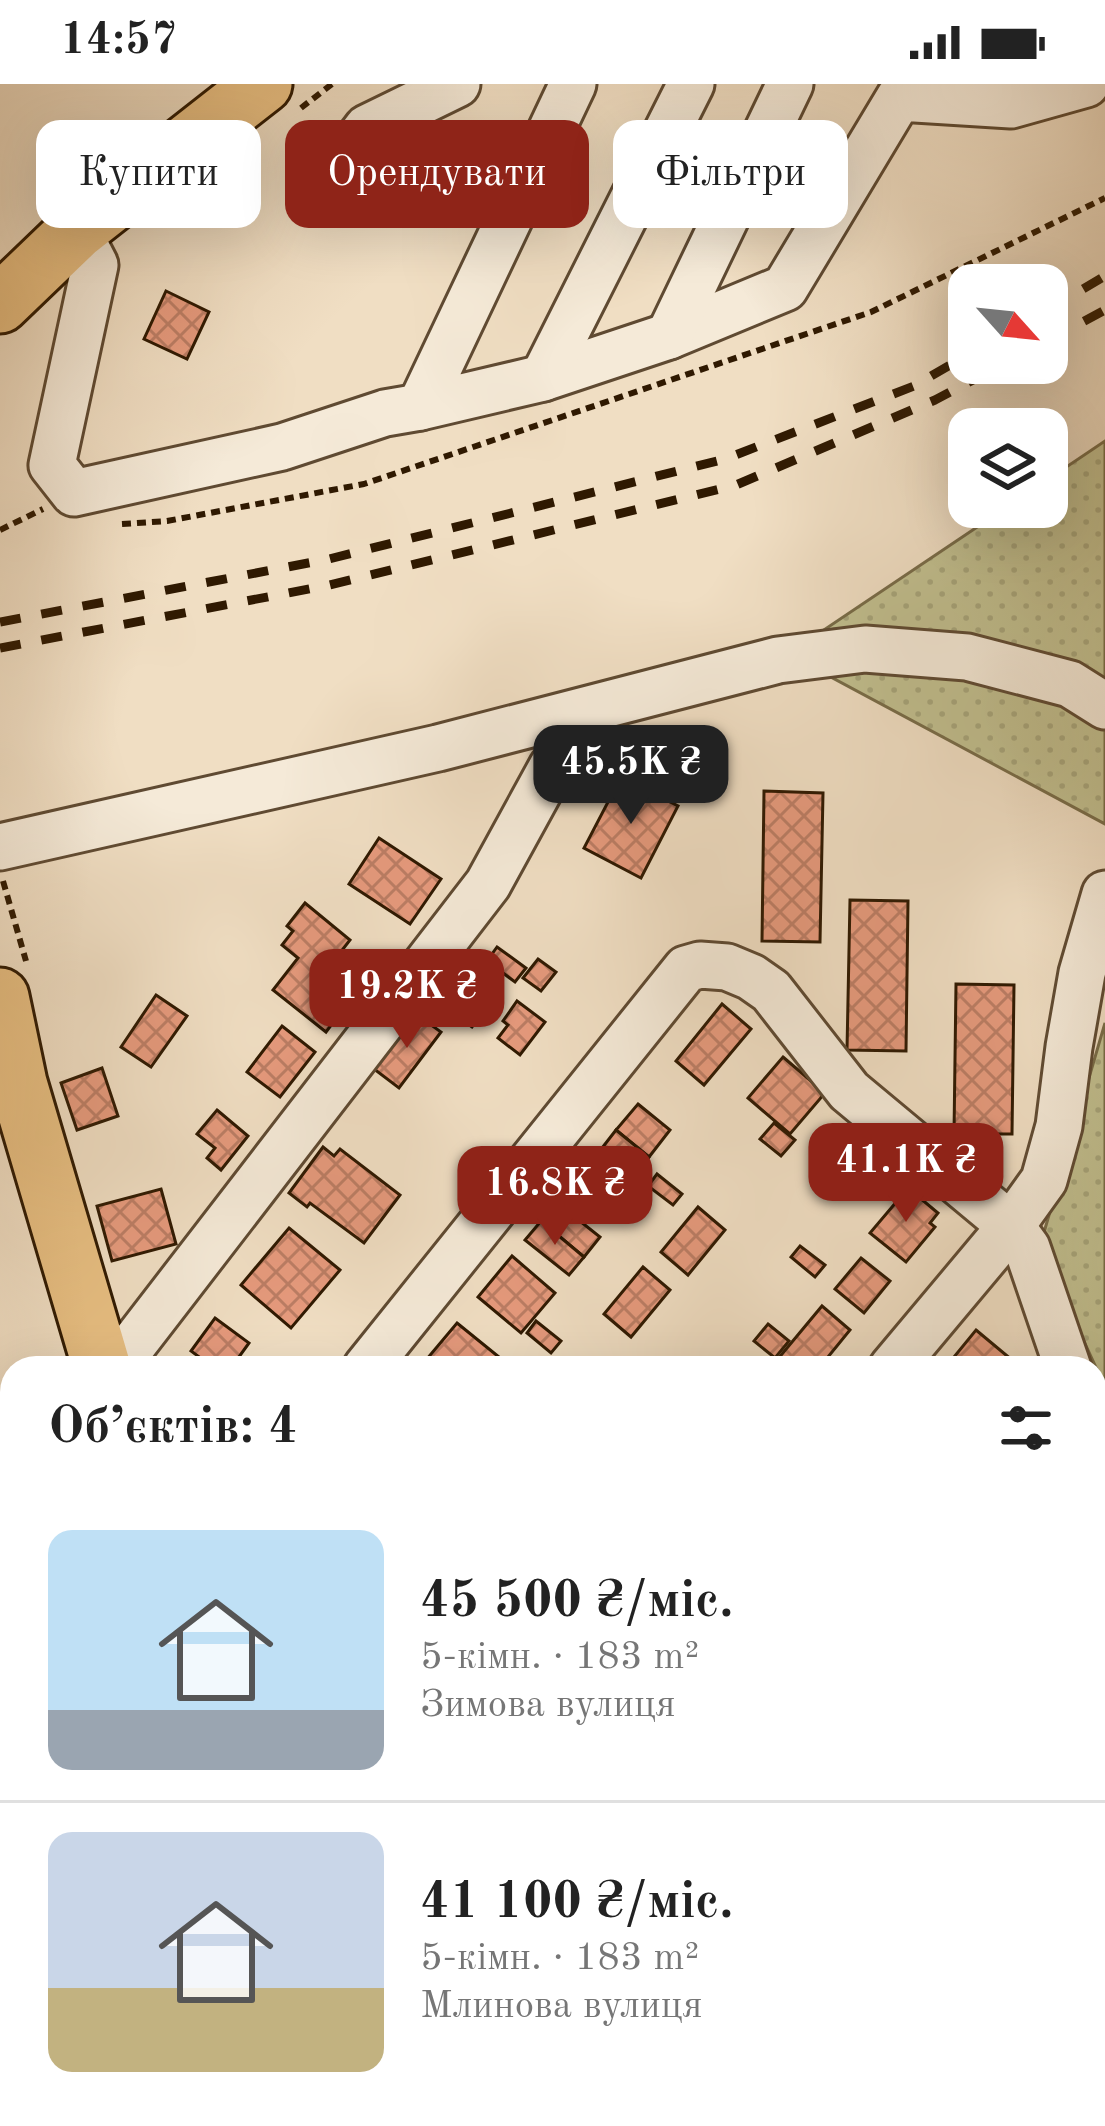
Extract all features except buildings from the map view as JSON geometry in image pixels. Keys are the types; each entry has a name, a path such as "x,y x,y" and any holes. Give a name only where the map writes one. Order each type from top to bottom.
{"main road":[{"path":"0,304 77,230 263,84"},
{"path":"0,997 18,1084 98,1356"}],"street":[{"path":"384,120 458,84"},
{"path":"420,407 573,84"},
{"path":"543,378 691,84"},
{"path":"669,336 790,84"},
{"path":"77,230 95,265 52,465 74,493 282,447 385,413 543,378 669,336 785,288 896,91 1014,94 1086,84"},
{"path":"0,847 438,748 778,660 865,649 968,657 1070,684 1105,706"},
{"path":"124,1356 488,884 552,767"},
{"path":"902,1356 1044,1180 1060,1126 1082,973 1105,894"},
{"path":"376,1356 686,969 714,965 740,972 770,991 849,1091 1011,1226 1032,1260 1064,1356"}],"shaded area":[{"path":"1105,441 1105,824 788,654 976,528 1068,528 1068,466"},
{"path":"1105,1023 1105,1356 1091,1356 1040,1246"}],"railway":[{"path":"1068,298 1105,276"},
{"path":"1068,330 1105,310"},
{"path":"0,622 329,559 725,459 914,386 948,366"},
{"path":"0,648 330,585 736,485 965,384"}]}
